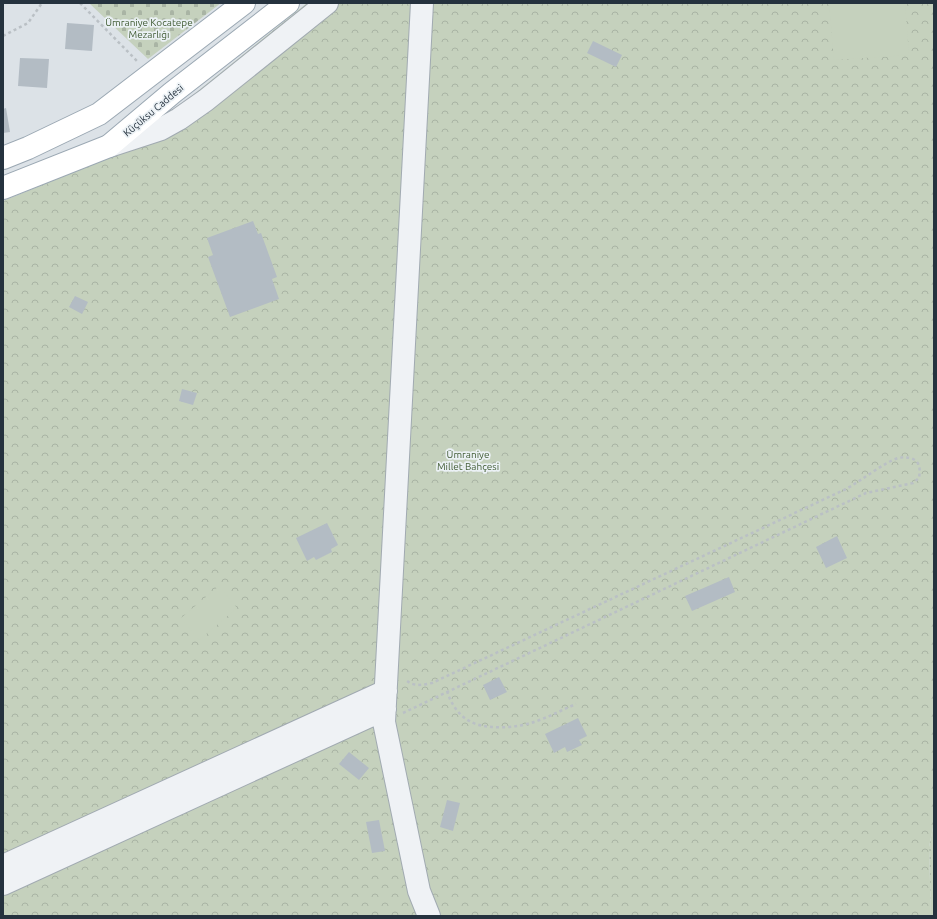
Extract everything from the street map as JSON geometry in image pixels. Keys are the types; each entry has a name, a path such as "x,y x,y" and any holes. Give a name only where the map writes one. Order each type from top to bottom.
{"main road":[{"path":"3,158 28,148 99,114 244,3"},
{"name":"Küçüksu Caddesi","path":"3,188 110,146 172,93 288,3"}],"lane":[{"path":"110,146 161,129 179,119 206,100 327,3"},
{"path":"422,3 404,218 389,699 419,891 429,916"},
{"path":"3,866 389,699"},
{"path":"3,884 389,699"}],"path":[{"path":"3,36 28,23 42,3"},
{"path":"80,3 151,75"},
{"path":"898,458 911,458 917,461 920,466 919,478 914,483 866,493 447,692 389,699 409,682 419,686 432,683 846,490 898,458"},
{"path":"447,692 450,702 457,711 471,722 484,726 505,728 525,725 576,704"}],"green space":[{"name":"Ümraniye Kocatepe Mezarlığı","path":"89,3 221,3 148,59"},
{"name":"Ümraniye Millet Bahçesi","path":"307,3 934,3 934,823 929,847 931,916 3,916 3,201 121,153"},
{"path":"829,3 905,3 909,55 834,60"},
{"path":"219,586 237,608 199,640 181,618"},
{"path":"934,823 934,916 931,916 929,847"}],"building":[{"path":"67,23 94,25 92,51 65,49"},
{"path":"593,41 622,55 616,67 587,53"},
{"path":"20,58 49,59 47,88 18,86"},
{"path":"6,108 10,132 3,133 3,109"},
{"path":"253,221 258,234 261,233 277,277 272,279 279,299 230,317 208,257 213,255 207,238"},
{"path":"75,296 88,302 82,314 69,307"},
{"path":"182,389 197,393 193,405 179,401"},
{"path":"327,523 338,545 331,549 332,552 316,560 314,557 307,561 296,538"},
{"path":"837,536 847,558 826,568 816,547"},
{"path":"729,577 735,592 692,611 685,596"},
{"path":"499,677 507,692 490,700 483,685"},
{"path":"578,718 587,736 579,740 582,745 567,752 565,747 554,753 545,734"},
{"path":"349,752 369,768 359,780 339,764"},
{"path":"447,800 460,803 453,831 440,827"},
{"path":"379,820 385,851 372,853 366,822"}]}
